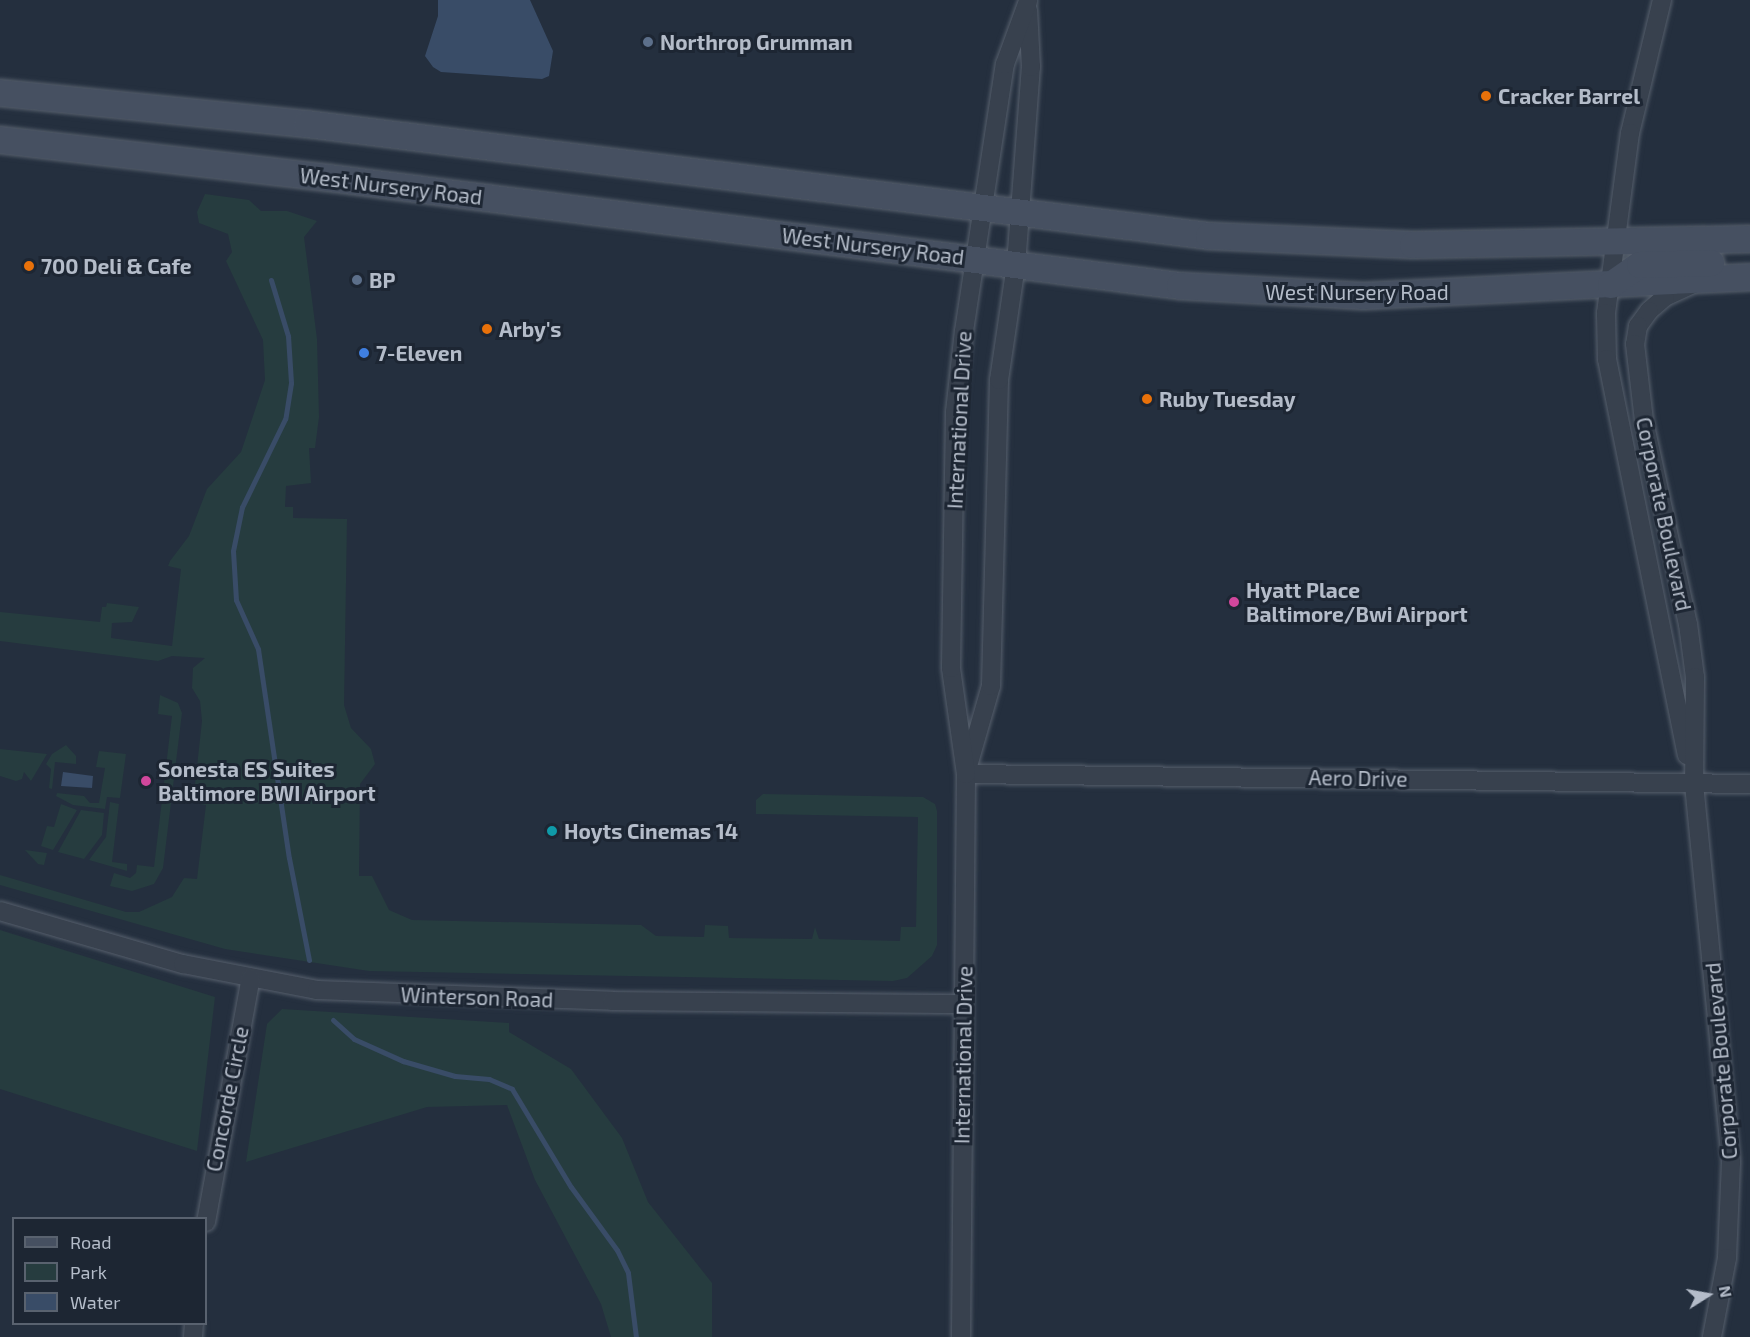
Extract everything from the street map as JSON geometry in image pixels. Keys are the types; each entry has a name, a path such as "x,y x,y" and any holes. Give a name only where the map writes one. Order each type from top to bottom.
{"main road":[{"path":"0,78 36,97"},
{"path":"0,93 307,124 1209,236 1297,242 1413,245 1750,239"},
{"name":"West Nursery Road","path":"0,140 1180,286 1364,296 1750,277"},
{"path":"1611,285 1640,265 1750,262"}],"street":[{"name":"International Drive","path":"961,1337 966,774 951,668 955,412 982,209 1005,64 1028,0"},
{"name":"International Drive","path":"966,774 991,686 999,380 1016,265 1031,67 1028,0"},
{"name":"Corporate Boulevard","path":"1662,0 1630,133 1606,313 1607,359 1618,428 1694,783"},
{"name":"Corporate Boulevard","path":"1703,279 1665,297 1649,311 1638,326 1635,344 1644,421 1688,624 1695,677 1694,783 1731,1162 1727,1258 1712,1337"},
{"name":"Aero Drive","path":"966,774 1750,784"},
{"name":"Winterson Road","path":"0,911 183,964 317,990 394,995 964,1004"},
{"name":"Concorde Circle","path":"207,1217 251,978"}],"green space":[{"path":"205,194 249,200 261,211 287,211 317,221 304,237 317,339 319,417 315,448 309,448 311,483 286,486 285,507 293,507 293,518 347,519 344,705 351,728 371,749 375,764 360,784 359,876 372,876 389,910 412,920 641,925 656,936 704,937 705,925 728,926 729,938 812,939 815,927 819,939 900,941 901,927 916,927 918,817 756,814 756,800 763,794 923,797 935,804 937,811 937,945 932,956 907,978 893,981 369,971 225,949 0,885 0,875 126,912 139,912 172,897 184,878 197,879 206,805 193,803 202,721 200,701 192,688 193,668 205,658 172,656 158,661 0,641 0,612 100,622 102,607 106,607 107,603 139,607 132,622 112,623 111,638 172,646 181,569 168,566 189,536 207,489 241,452 265,380 263,340 226,261 232,252 228,234 199,223 197,212"},
{"path":"160,695 178,703 182,713 163,868 154,884 132,891 110,886 114,873 130,878 136,873 137,865 154,867 172,716 158,714"},
{"path":"66,745 76,756 76,764 55,762 52,789 49,788 51,769 46,764 52,754"},
{"path":"0,749 47,754 31,781 24,772 22,779 16,781 0,776"},
{"path":"99,751 126,754 120,798 107,797 105,809 73,805 56,796 57,793 84,796 90,803 99,803 105,768 96,767"},
{"path":"110,802 119,804 112,862 127,864 127,871 89,860 106,837"},
{"path":"61,804 77,810 53,850 41,846 47,826 54,827"},
{"path":"81,810 104,813 102,835 84,859 58,852"},
{"path":"25,850 47,853 44,865 38,864"},
{"path":"0,930 215,997 197,1151 0,1089"},
{"path":"282,1009 509,1023 509,1032 571,1069 622,1138 648,1202 712,1283 712,1337 611,1337 601,1304 535,1180 507,1105 427,1107 246,1162 267,1024"}],"water":[{"path":"438,0 530,0 553,51 549,76 542,79 441,72 433,67 425,56 438,16"},
{"path":"63,772 93,776 92,788 61,786"}],"waterway":[{"path":"271,280 288,336 291,383 285,419 242,507 233,551 236,600 258,649 289,858 309,960"},
{"path":"333,1020 354,1039 403,1061 455,1076 489,1079 512,1089 571,1187 617,1250 628,1273 636,1337"}],"place":[{"name":"Northrop Grumman","path":"648,42"},
{"name":"Cracker Barrel","path":"1486,96"},
{"name":"700 Deli & Cafe","path":"29,266"},
{"name":"BP","path":"357,280"},
{"name":"Arby's","path":"487,329"},
{"name":"7-Eleven","path":"364,353"},
{"name":"Ruby Tuesday","path":"1147,399"},
{"name":"Hyatt Place Baltimore/Bwi Airport","path":"1234,602"},
{"name":"Sonesta ES Suites Baltimore BWI Airport","path":"146,781"},
{"name":"Hoyts Cinemas 14","path":"552,831"}]}
